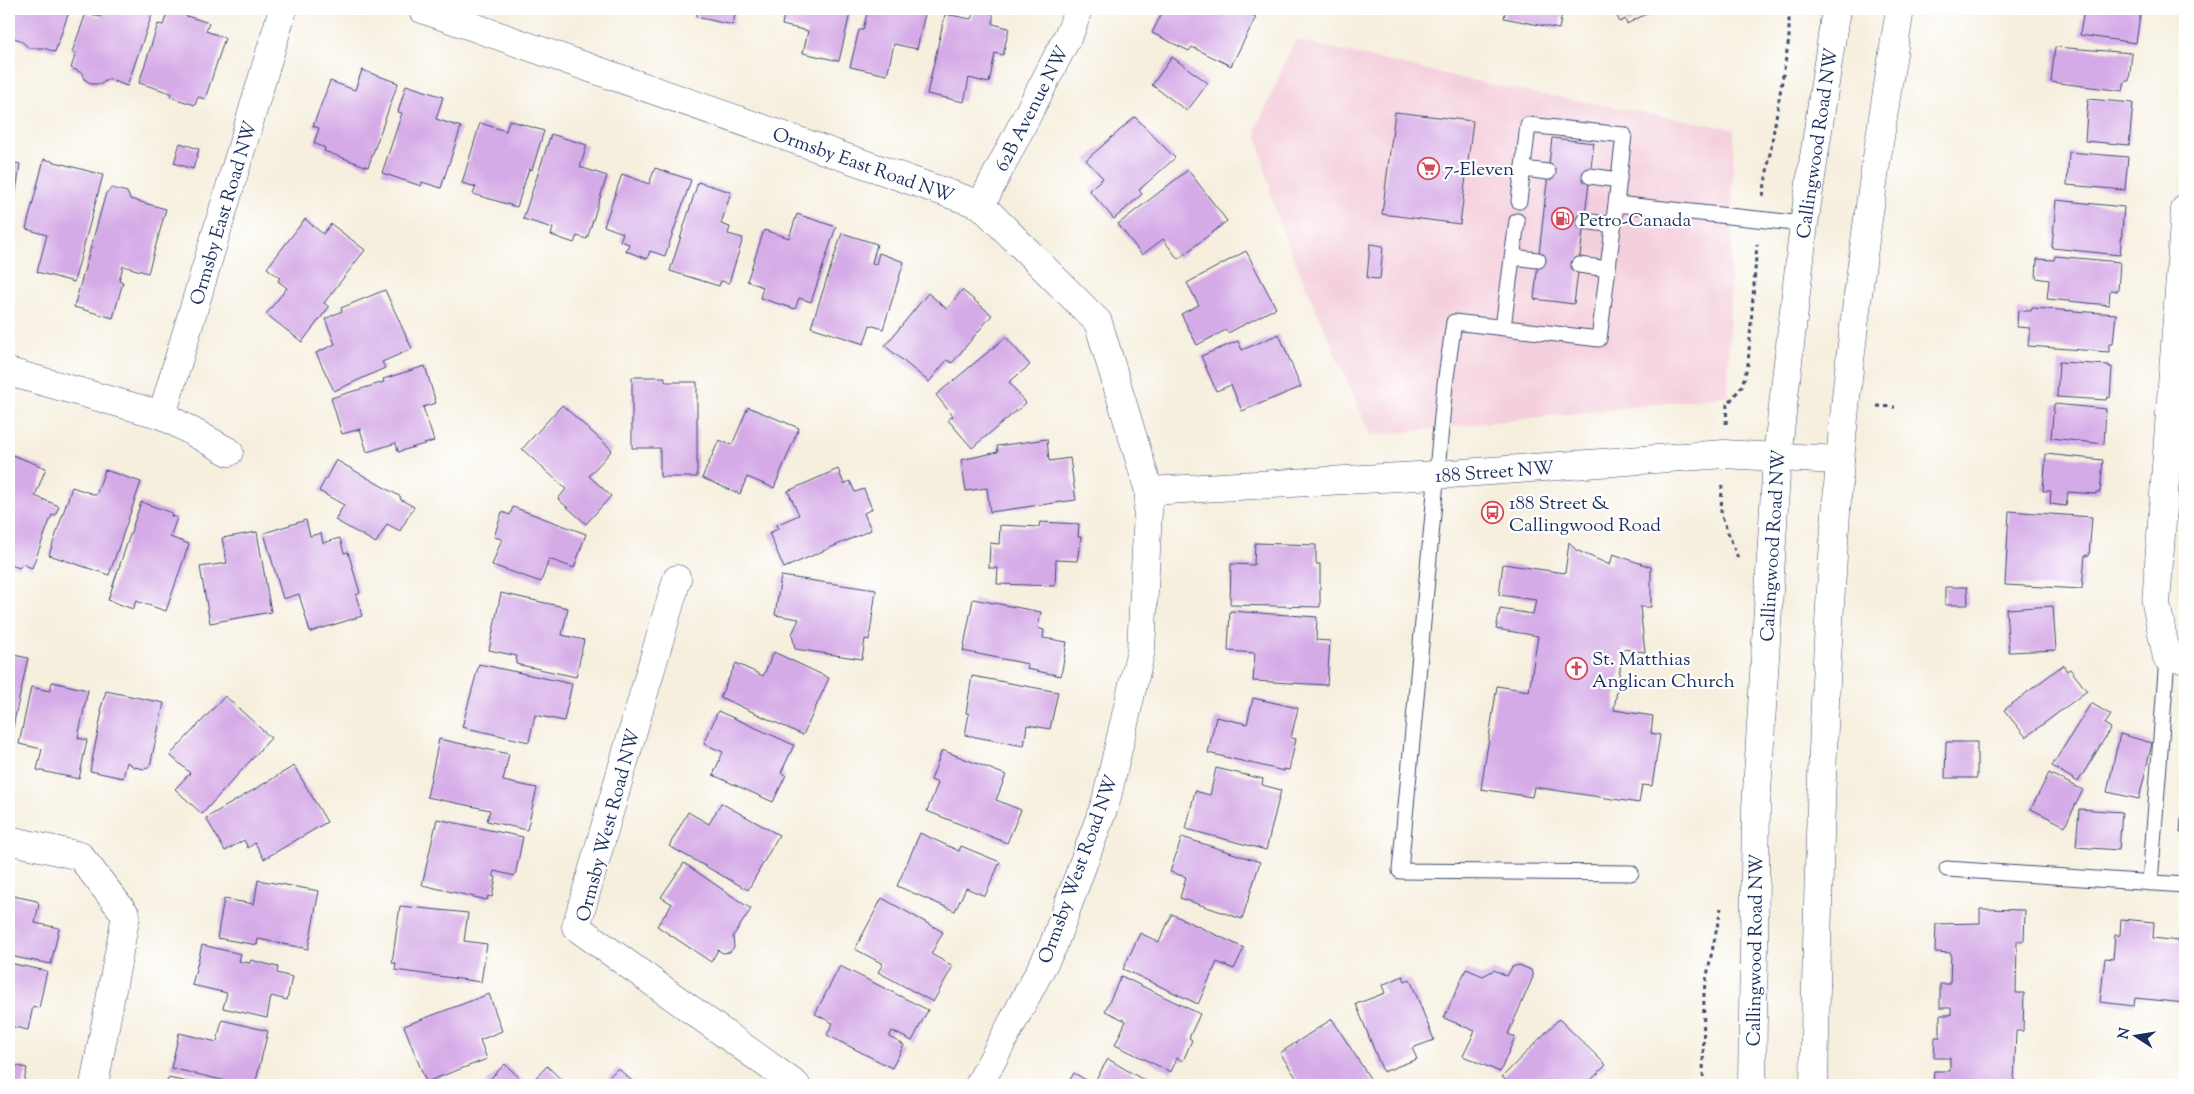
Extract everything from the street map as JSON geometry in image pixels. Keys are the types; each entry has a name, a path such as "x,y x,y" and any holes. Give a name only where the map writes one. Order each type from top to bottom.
{"street":[{"name":"Ormsby East Road NW","path":"162,415 283,9"},
{"name":"Ormsby East Road NW","path":"422,9 981,206 1098,322 1149,491"},
{"name":"62B Avenue NW","path":"981,206 1072,28 1078,9"},
{"name":"Callingwood Road NW","path":"1752,1085 1756,808 1777,457 1804,224 1836,9"},
{"path":"1814,1085 1820,810 1828,623 1840,460 1875,161 1900,9"},
{"path":"2176,658 2156,603 2177,433 2185,209"},
{"path":"9,372 162,415 229,452"},
{"name":"188 Street NW","path":"1149,491 1436,475 1724,454 1840,460"},
{"name":"Ormsby West Road NW","path":"979,1085 1053,946 1106,801 1141,650 1149,491"},
{"name":"Ormsby West Road NW","path":"677,579 576,927 796,1085"},
{"path":"9,840 80,856 126,915 94,1085"}],"lane":[{"path":"1519,201 1528,125 1624,135 1599,339 1454,322 1436,475 1400,871 1631,873"},
{"path":"1523,169 1548,172"},
{"path":"1590,176 1619,180"},
{"path":"1616,204 1804,224"},
{"path":"1503,327 1516,221"},
{"path":"1584,221 1614,225"},
{"path":"1512,257 1538,260"},
{"path":"1579,265 1608,269"},
{"path":"2150,883 2176,658"},
{"path":"1947,869 2185,885"}],"path":[{"path":"1868,406 1895,407"}],"shaded area":[{"path":"1295,40 1492,85 1734,129 1728,396 1371,436 1278,222 1256,130"}],"building":[{"path":"9,9 70,9 55,52 44,48 29,48 20,40 9,36"},
{"path":"103,9 154,9 127,86 108,79 101,84 92,84 84,79 82,73 71,68 76,53 72,52 86,13 100,17"},
{"path":"698,9 736,9 733,25 696,17"},
{"path":"785,9 851,9 839,61 803,53 808,31 782,25"},
{"path":"868,9 926,9 917,49 894,44 887,75 850,67 859,30 863,30"},
{"path":"975,9 989,9 993,15 993,24 1009,28 1003,55 995,53 989,83 969,78 964,102 927,94 945,14 971,19"},
{"path":"1164,9 1252,9 1250,14 1256,17 1231,66 1192,47 1189,51 1152,33"},
{"path":"1506,9 1563,9 1559,29 1504,18"},
{"path":"1613,9 1655,9 1627,24 1625,19 1620,22"},
{"path":"2084,9 2141,9 2136,43 2080,35"},
{"path":"168,10 209,23 206,31 225,38 205,99 198,97 195,105 170,97 171,93 139,83 158,24 163,25"},
{"path":"2055,47 2132,53 2129,81 2125,81 2123,91 2051,82"},
{"path":"1172,57 1208,83 1187,111 1152,85"},
{"path":"362,70 398,83 368,167 324,151 325,148 314,143 319,128 313,126 330,81 355,90"},
{"path":"406,85 443,97 436,119 461,127 441,188 422,182 421,186 382,173 402,113 398,112"},
{"path":"2088,99 2133,103 2129,145 2085,141"},
{"name":"7-Eleven","path":"1395,112 1473,121 1460,224 1382,214"},
{"path":"1135,117 1175,158 1139,190 1142,194 1114,219 1089,190 1103,178 1086,160"},
{"path":"509,120 544,131 532,170 529,169 517,207 473,194 476,187 462,183 480,123 506,131"},
{"path":"551,134 587,145 580,167 607,176 587,239 577,236 574,243 551,235 553,228 523,219"},
{"name":"Petro-Canada","path":"1552,138 1594,143 1574,304 1534,299"},
{"path":"180,143 199,149 193,169 174,163"},
{"path":"2069,152 2128,157 2125,190 2067,185"},
{"path":"44,159 103,175 74,282 37,272 47,235 26,229"},
{"path":"9,162 20,164 10,235 9,235"},
{"path":"655,168 691,180 665,256 650,251 647,259 626,251 629,244 620,241 623,233 604,226 622,174 649,184"},
{"path":"1188,170 1227,221 1178,259 1163,239 1142,255 1118,224"},
{"path":"698,182 731,192 721,224 730,227 728,234 743,238 729,283 721,281 719,286 670,271"},
{"path":"112,188 127,192 130,199 166,209 148,273 123,266 119,281 123,282 113,318 74,307 106,193"},
{"path":"2056,200 2124,207 2120,255 2052,248"},
{"path":"797,214 836,227 811,302 799,298 795,309 760,298 763,287 747,281 764,230 789,238"},
{"path":"305,219 323,234 331,224 365,250 324,303 329,307 302,342 266,314 287,288 278,281 280,278 267,268"},
{"path":"842,233 877,244 872,263 876,264 879,253 904,262 883,329 870,325 864,344 811,327"},
{"path":"1370,244 1383,246 1380,279 1367,278"},
{"path":"1246,251 1276,308 1228,333 1226,330 1197,345 1181,314 1199,305 1187,283"},
{"path":"2055,256 2120,262 2118,291 2110,290 2109,305 2047,299 2049,280 2036,278 2037,259 2054,260"},
{"path":"385,290 412,349 382,362 385,368 334,391 316,353 335,344 325,319 342,311 341,308"},
{"path":"962,290 992,315 952,363 947,360 929,382 885,346 928,293 947,309"},
{"path":"2032,308 2116,314 2113,344 2109,344 2109,352 2028,346 2030,328 2017,327 2018,310 2031,311"},
{"path":"1279,334 1301,387 1242,411 1231,385 1216,391 1201,356 1238,341 1242,350"},
{"path":"1006,337 1030,365 1009,382 1026,403 972,448 948,420 953,416 936,395"},
{"path":"2059,362 2109,365 2109,367 2112,367 2110,398 2107,397 2106,400 2057,397"},
{"path":"425,366 436,403 423,407 434,441 398,452 396,443 367,452 360,429 342,434 331,398 384,382 383,379"},
{"path":"632,377 665,377 665,382 697,382 697,477 660,477 660,448 632,448"},
{"path":"2054,404 2106,409 2104,444 2051,438"},
{"path":"562,405 612,450 589,476 611,496 586,524 558,499 566,489 522,449"},
{"path":"748,407 799,428 774,488 747,477 740,494 702,478 719,440 732,445"},
{"path":"1047,439 1049,461 1070,458 1076,500 990,512 987,488 966,491 961,460 998,452 997,446"},
{"path":"10,454 46,468 35,496 59,506 55,516 52,515 32,568 22,564 19,568 9,564"},
{"path":"2046,454 2103,460 2100,492 2096,492 2096,494 2068,492 2066,506 2050,504 2051,491 2043,491"},
{"path":"336,460 401,497 400,499 414,507 400,531 387,524 376,543 335,520 344,505 319,491"},
{"path":"838,469 844,484 850,481 855,492 864,489 872,509 864,513 871,530 784,568 769,533 778,529 776,525 799,515 788,491"},
{"path":"105,470 141,482 109,575 49,555 72,487 96,495"},
{"path":"141,502 172,513 171,516 177,518 170,537 189,544 166,611 136,601 133,609 108,600"},
{"path":"513,507 586,534 574,568 549,559 541,582 492,565 502,539 494,537 502,512 510,515"},
{"path":"2009,511 2092,517 2089,556 2085,555 2082,589 2005,585"},
{"path":"306,520 310,536 321,533 323,543 340,538 344,553 348,552 360,593 356,595 362,616 310,632 299,594 283,599 264,533"},
{"path":"1040,522 1079,524 1078,537 1081,537 1077,561 1056,560 1055,586 997,584 998,568 989,568 990,543 999,544 1000,525 1039,527"},
{"path":"257,532 271,612 210,623 200,567 227,563 222,538"},
{"name":"St. Matthias Anglican Church","path":"1569,542 1576,550 1610,565 1613,554 1651,567 1651,607 1640,607 1645,652 1623,649 1614,710 1653,716 1651,733 1660,735 1652,786 1642,785 1639,803 1534,787 1532,797 1481,789 1497,686 1529,691 1538,636 1496,629 1500,609 1533,614 1536,600 1499,595 1503,564 1565,573"},
{"path":"1255,543 1316,545 1316,564 1320,564 1320,607 1230,605 1231,564 1254,565"},
{"path":"781,576 876,590 869,640 865,639 862,659 795,649 792,634 799,619 775,615"},
{"path":"1945,587 1967,587 1968,605 1945,605"},
{"path":"501,593 568,608 562,635 584,640 576,677 516,664 517,656 489,650"},
{"path":"973,599 1041,612 1038,628 1044,630 1043,638 1067,642 1061,676 1027,669 1028,664 963,651"},
{"path":"2053,606 2056,650 2009,652 2006,609"},
{"path":"1230,611 1317,617 1316,640 1330,641 1327,685 1253,681 1255,653 1228,651"},
{"path":"774,652 829,678 803,735 720,697 736,663 763,676"},
{"path":"9,654 28,658 12,731 9,730"},
{"path":"479,664 572,684 564,721 535,715 529,742 462,727"},
{"path":"2063,665 2067,671 2070,669 2087,691 2026,737 2004,710"},
{"path":"972,676 1058,692 1050,729 1027,725 1024,746 965,735 969,714 966,713"},
{"path":"52,682 88,690 78,738 87,740 79,779 37,770 42,749 19,744 31,687 50,691"},
{"path":"106,691 164,703 150,766 144,769 134,767 127,762 123,778 90,771 102,711 100,711"},
{"path":"225,696 271,738 202,814 175,789 190,773 170,755"},
{"path":"1253,698 1298,708 1291,738 1296,739 1289,770 1284,769 1284,771 1208,753 1216,717 1247,724"},
{"path":"2091,703 2111,715 2105,724 2111,728 2078,782 2052,766"},
{"path":"718,711 794,745 781,773 786,775 773,802 713,775 723,752 704,744"},
{"path":"2120,734 2152,743 2139,799 2107,792"},
{"path":"439,739 509,754 503,781 537,788 527,830 487,821 490,810 427,797"},
{"path":"1946,742 1977,742 1977,778 1945,778"},
{"path":"942,750 1006,775 996,800 1021,810 1007,843 927,811 938,783 931,780"},
{"path":"294,766 327,822 264,859 255,843 248,848 244,840 225,851 206,818"},
{"path":"1216,768 1263,779 1262,785 1281,790 1266,850 1186,829 1195,791 1210,795"},
{"path":"2049,773 2083,790 2065,826 2031,809"},
{"path":"721,803 779,835 748,890 669,846 688,812 709,824"},
{"path":"2079,809 2122,812 2119,850 2076,847"},
{"path":"437,819 523,837 515,876 494,871 493,876 496,877 492,897 488,896 487,900 422,885"},
{"path":"2181,819 2185,819 2185,833 2180,833"},
{"path":"920,833 959,851 961,846 1000,862 985,896 966,888 955,911 897,886"},
{"path":"1182,837 1260,862 1242,919 1180,898 1186,877 1170,872"},
{"path":"684,863 751,909 733,936 734,947 730,952 723,953 718,950 711,962 657,926 672,904 661,897"},
{"path":"258,880 319,891 308,949 258,939 257,945 217,938 224,899 254,904"},
{"path":"9,895 37,901 39,904 35,923 59,928 51,964 9,956"},
{"path":"882,898 943,932 931,954 953,966 933,1002 878,972 883,964 855,949"},
{"path":"400,906 468,913 464,941 487,944 481,982 395,970 396,963 392,963"},
{"path":"1980,909 2025,910 2024,941 2017,941 2016,993 2024,993 2023,1031 2016,1031 2014,1085 1933,1085 1934,1071 1950,1071 1950,1058 1934,1058 1935,1037 1940,1037 1940,1015 1951,1015 1951,1008 1940,1008 1940,984 1950,984 1951,953 1935,952 1936,924 1980,923"},
{"path":"1172,914 1244,948 1234,969 1217,962 1198,1004 1123,969 1140,933 1159,942"},
{"path":"2121,919 2154,922 2153,938 2179,941 2181,924 2185,924 2185,1003 2135,998 2134,1006 2100,1002 2105,958 2113,959 2115,935 2120,935"},
{"path":"202,945 241,954 239,961 250,963 251,960 278,967 277,973 292,977 287,1000 271,996 267,1018 223,1008 227,993 192,985"},
{"path":"9,963 47,971 39,1008 33,1006 28,1030 9,1026"},
{"path":"1519,965 1531,970 1533,977 1508,1034 1515,1037 1500,1072 1463,1056 1475,1031 1444,1018 1466,969 1483,976 1494,970 1507,976 1512,967"},
{"path":"840,966 928,1010 912,1041 892,1031 889,1037 904,1045 892,1068 827,1035 833,1023 815,1014"},
{"path":"1121,976 1200,1014 1189,1038 1192,1040 1183,1061 1177,1058 1171,1072 1115,1045 1126,1021 1105,1011"},
{"path":"1403,976 1405,981 1410,979 1434,1040 1412,1048 1417,1059 1383,1072 1356,1004 1385,993 1382,985"},
{"path":"489,994 502,1031 480,1040 487,1059 426,1082 404,1026"},
{"path":"1332,1019 1373,1083 1369,1085 1301,1085 1280,1053"},
{"path":"1559,1019 1606,1065 1586,1085 1511,1085 1502,1077"},
{"path":"222,1020 268,1031 255,1085 243,1085 171,1068 179,1033 217,1042"},
{"path":"1108,1059 1152,1085 1067,1085 1074,1073 1093,1084"},
{"path":"9,1064 27,1068 23,1085 9,1085"},
{"path":"505,1064 527,1085 484,1085"},
{"path":"547,1066 567,1085 529,1085"},
{"path":"618,1068 636,1085 601,1085"},
{"path":"168,1078 198,1084 198,1085 166,1085"}],"place":[{"name":"7-Eleven","path":"1428,168"},
{"name":"Petro-Canada","path":"1563,219"},
{"name":"188 Street & Callingwood Road","path":"1493,513"},
{"name":"St. Matthias Anglican Church","path":"1576,669"}]}
